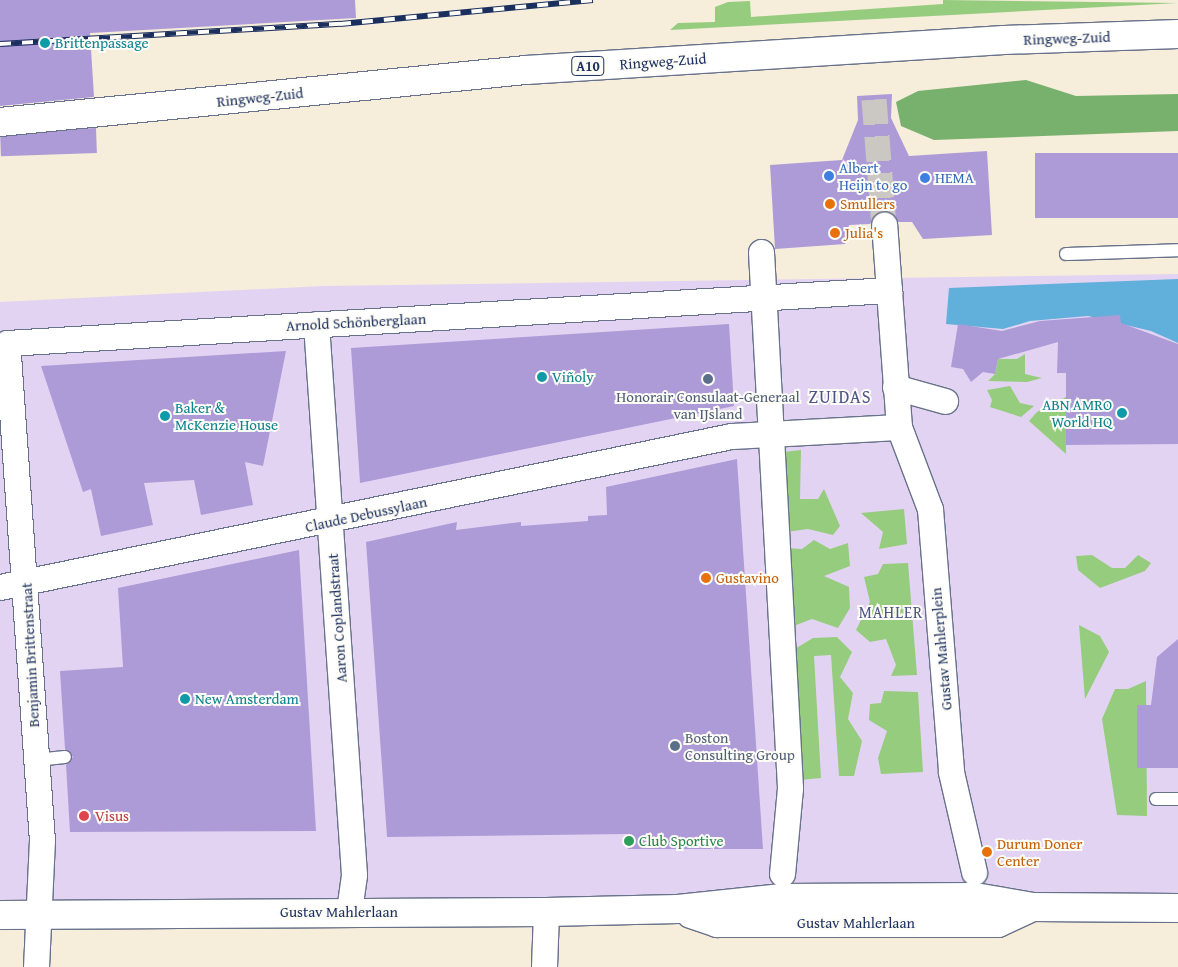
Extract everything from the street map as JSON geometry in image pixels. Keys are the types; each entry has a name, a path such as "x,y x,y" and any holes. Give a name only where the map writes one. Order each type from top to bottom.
{"main road":[{"name":"Ringweg-Zuid","path":"0,122 535,69 1178,34"},
{"name":"Gustav Mahlerlaan","path":"0,914 546,912 678,909 717,923 998,923 1033,907 1178,908"}],"street":[{"name":"Gustav Mahlerplein","path":"884,225 899,428 930,510 951,772 974,872"},
{"path":"761,252 790,788 782,874"},
{"path":"764,298 889,290"},
{"name":"Arnold Schönberglaan","path":"7,343 706,303 764,298"},
{"name":"Aaron Coplandstraat","path":"316,324 354,875 349,912"},
{"name":"Benjamin Brittenstraat","path":"7,343 26,582 42,877 36,967"},
{"path":"895,387 945,401"},
{"path":"771,435 899,428"},
{"name":"Claude Debussylaan","path":"0,587 330,521 731,436 771,435"},
{"path":"544,967 546,912"}],"lane":[{"path":"1066,254 1178,250"},
{"path":"36,760 65,757"},
{"path":"1156,799 1178,799"}],"shaded area":[{"path":"1178,274 1178,905 0,914 0,302 323,286"}],"green space":[{"path":"943,0 1178,3 670,30 678,23 715,22 715,7 728,2 750,1 751,17 943,4"},
{"path":"1026,80 1076,96 1178,94 1178,131 934,140 901,126 896,102 918,91"},
{"path":"1025,354 1025,374 1042,378 1027,382 988,381 995,374 998,359 1017,359"},
{"path":"1010,386 1020,403 1034,406 1021,417 990,407 992,400 987,390"},
{"path":"1066,397 1066,454 1029,421 1037,412"},
{"path":"801,450 800,499 818,499 824,489 840,526 833,535 808,529 786,532 783,452"},
{"path":"904,509 907,544 879,549 883,532 861,513"},
{"path":"814,540 830,549 848,543 850,566 824,576 849,587 850,608 838,628 812,619 791,627 786,548 802,549"},
{"path":"1092,555 1112,568 1125,568 1138,555 1151,563 1145,571 1100,588 1078,570 1076,556"},
{"path":"908,563 917,675 891,676 896,665 886,639 870,642 856,630 870,602 864,577 878,574 883,564"},
{"path":"1079,625 1100,636 1109,652 1085,699"},
{"path":"837,637 852,652 840,677 853,693 848,719 862,741 854,776 839,776 831,655 814,656 821,778 800,780 793,650 813,638"},
{"path":"1146,681 1147,816 1117,815 1102,719 1115,689 1128,689"},
{"path":"884,691 918,692 923,772 881,774 878,758 887,731 869,720 870,704 881,703"}],"water":[{"path":"1178,279 1178,343 1151,331 1088,316 1030,321 1003,329 946,324 949,288"}],"building":[{"path":"0,0 355,0 356,18 90,33 94,97 0,106"},
{"path":"892,94 891,118 909,156 987,151 992,235 923,239 912,222 898,222 883,211 876,213 870,224 849,225 845,244 775,249 770,165 842,160 858,120 857,96"},
{"path":"96,128 97,153 1,156 0,131"},
{"path":"1035,153 1178,153 1178,218 1035,218"},
{"name":"ABN AMRO World HQ","path":"1120,315 1121,323 1178,344 1178,444 1066,445 1066,373 1057,373 1058,342 998,359 995,374 983,372 971,382 963,369 951,367 958,324 1002,331 1040,321"},
{"name":"Viñoly","path":"729,324 734,406 360,483 351,348"},
{"name":"Baker & McKenzie House","path":"286,351 263,466 245,462 253,505 201,515 194,480 144,483 153,525 101,536 91,489 83,492 41,366"},
{"path":"737,459 763,849 628,849 627,834 387,837 366,542 457,522 456,530 521,522 521,526 588,521 588,516 607,515 606,487"},
{"name":"New Amsterdam","path":"299,550 316,831 70,832 66,765 73,757 65,749 60,671 123,667 118,588"},
{"path":"1178,639 1178,768 1137,768 1137,705 1151,705 1157,657"}],"tunnel":[{"path":"874,99 884,225"}],"railway":[{"path":"0,44 340,24 593,0"}],"place":[{"name":"Brittenpassage","path":"45,43"},
{"name":"Albert Heijn to go","path":"829,176"},
{"name":"HEMA","path":"925,178"},
{"name":"Smullers","path":"830,204"},
{"name":"Julia's","path":"835,233"},
{"name":"Viñoly","path":"542,377"},
{"name":"Honorair Consulaat-Generaal van IJsland","path":"708,379"},
{"name":"ABN AMRO World HQ","path":"1122,413"},
{"name":"Baker & McKenzie House","path":"165,416"},
{"name":"Gustavino","path":"706,578"},
{"name":"New Amsterdam","path":"185,699"},
{"name":"Boston Consulting Group","path":"675,746"},
{"name":"Visus","path":"84,816"},
{"name":"Club Sportive","path":"629,841"},
{"name":"Durum Doner Center","path":"987,852"}],"district":[{"name":"ZUIDAS","path":"840,397"},
{"name":"MAHLER","path":"891,612"}]}
